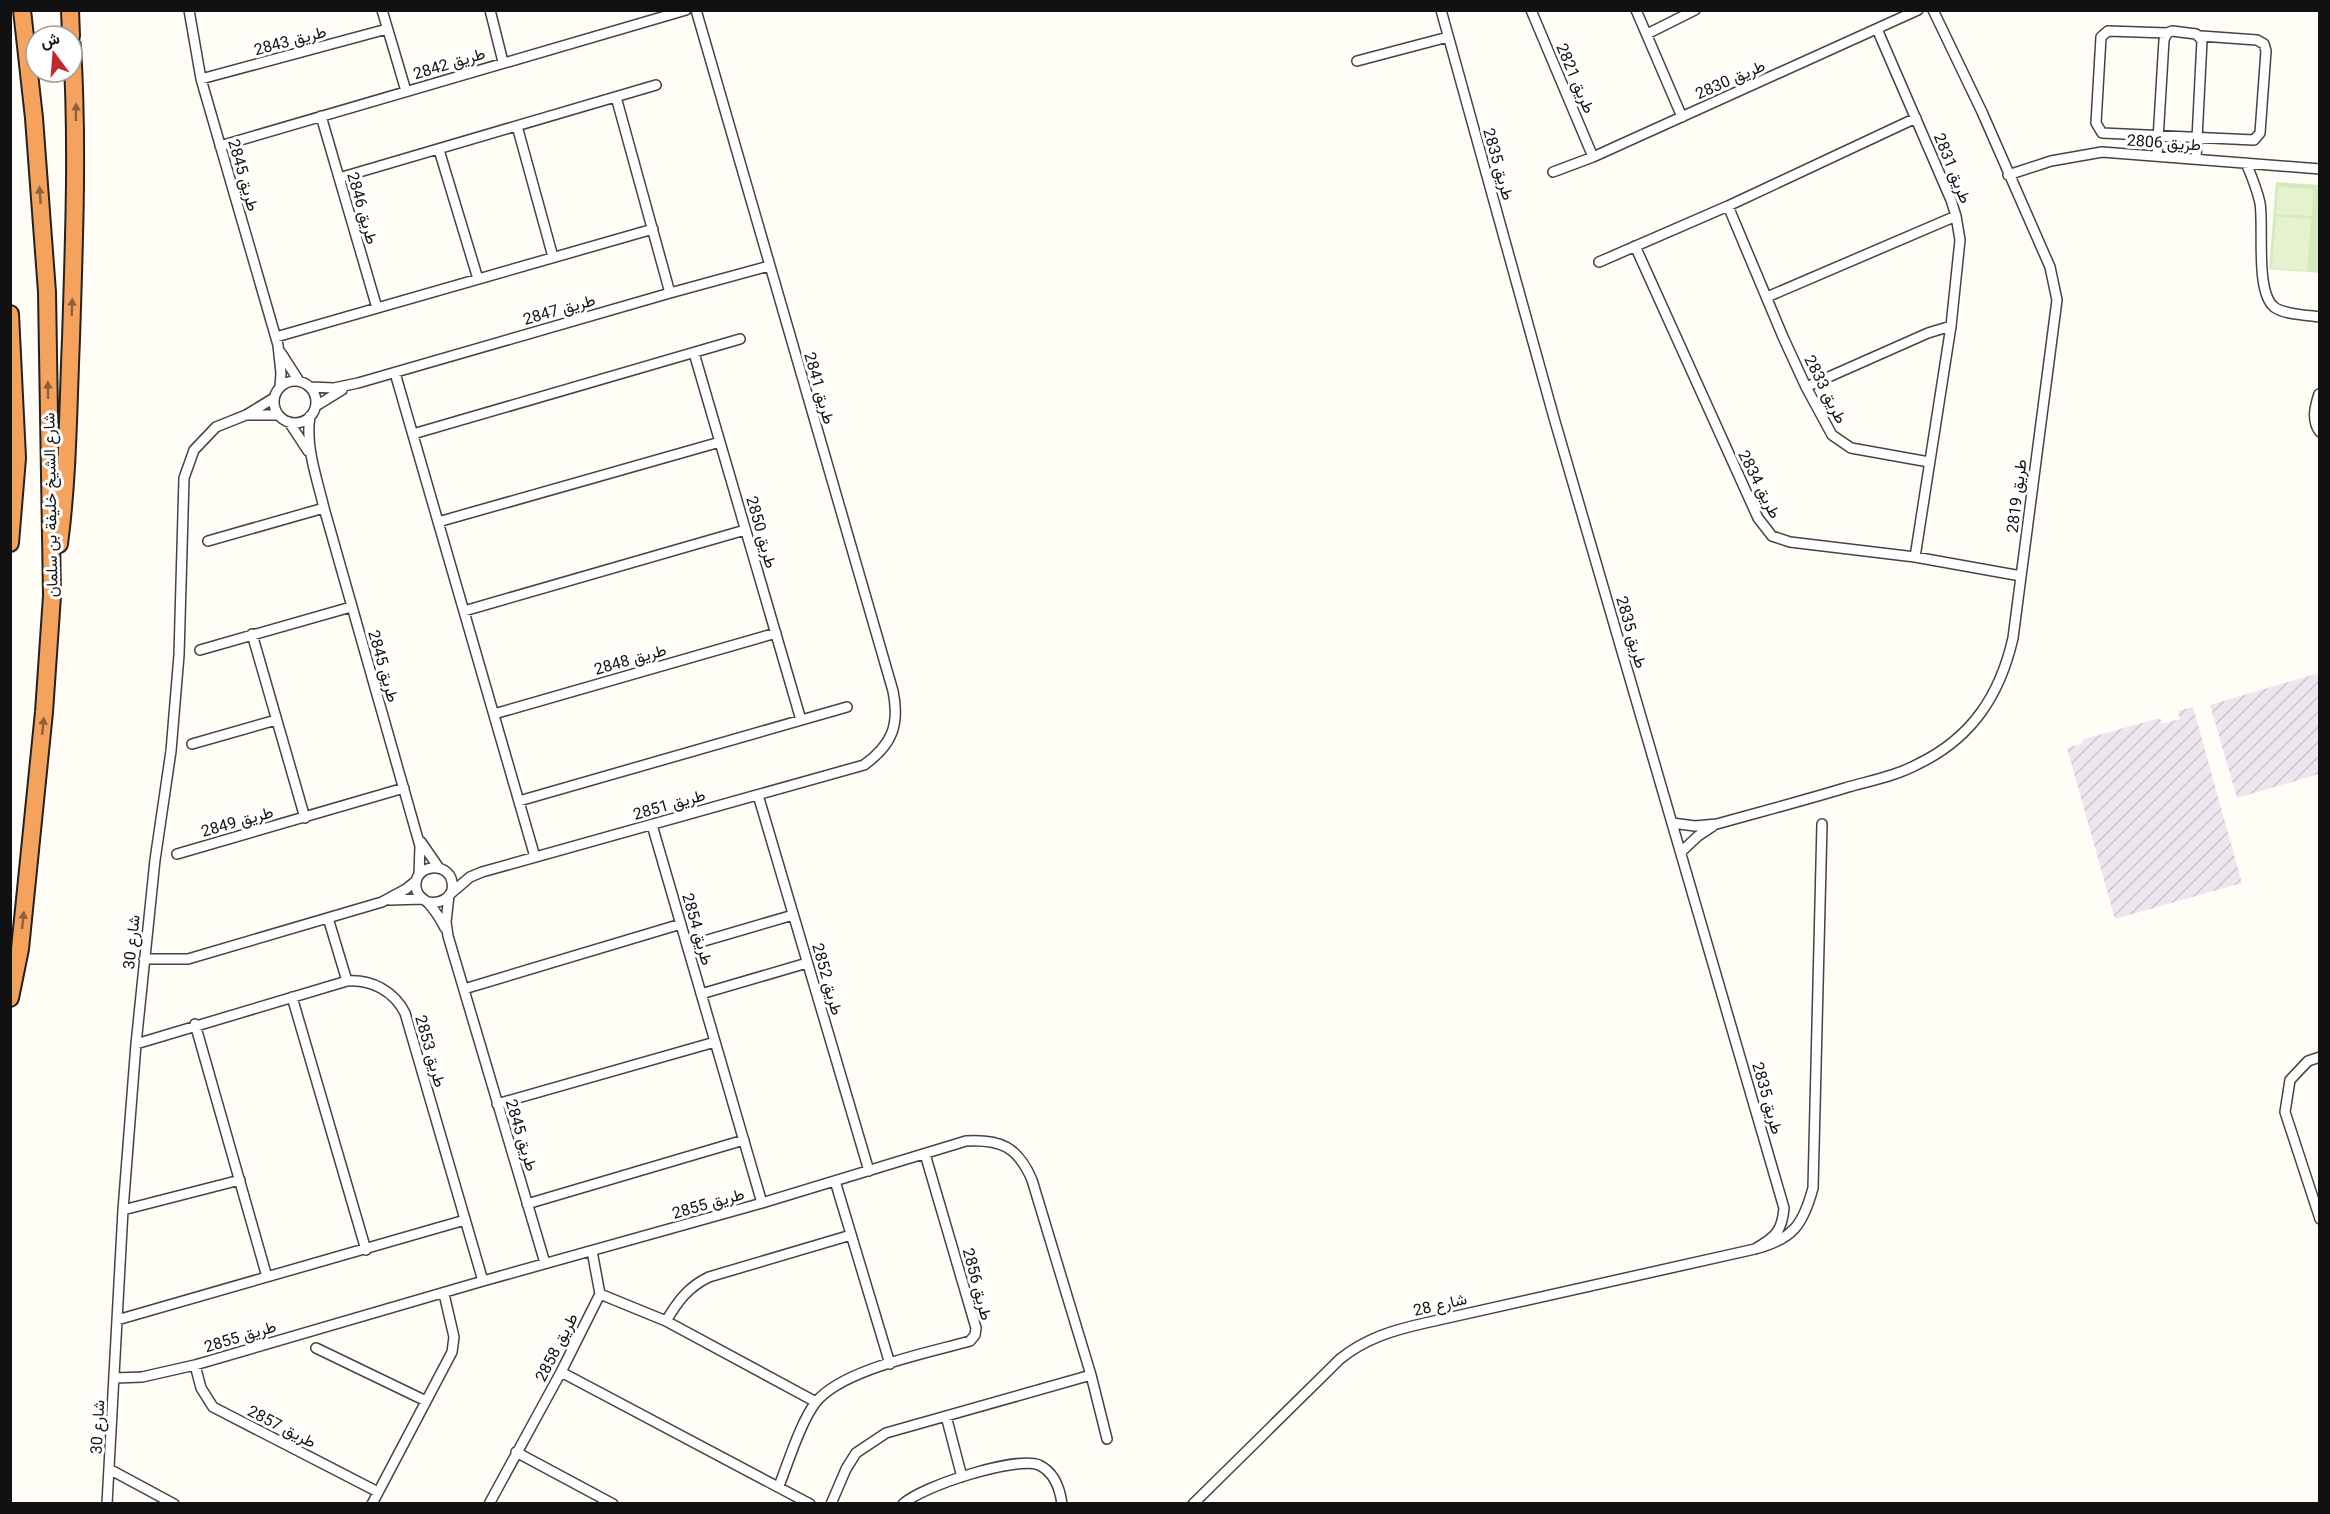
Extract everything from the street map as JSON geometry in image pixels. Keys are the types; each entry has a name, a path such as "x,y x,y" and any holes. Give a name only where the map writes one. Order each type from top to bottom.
{"highway":[{"name":"شارع الشيخ خليفة بن سلمان","path":"10,998 21,937 44,712 52,596 47,292 34,118 22,10"},
{"path":"52,596 64,502 73,265 75,84"},
{"name":"شارع الشيخ خليفة بن سلمان","path":"10,314 16,458 10,543"},
{"path":"10,517 11,523"}],"street":[{"name":"طريق 2845","path":"189,10 201,79 277,341 281,373 280,387"},
{"path":"382,10 406,91"},
{"path":"490,10 503,62"},
{"name":"طريق 2842","path":"220,146 686,10"},
{"name":"طريق 2841","path":"696,10 896,708 895,725 888,741 878,755 864,765"},
{"name":"طريق 2835","path":"1441,10 1558,429 1784,1208 1783,1223 1778,1233 1755,1249"},
{"name":"طريق 2821","path":"1531,10 1593,157"},
{"path":"1636,10 1682,117"},
{"path":"1647,34 1695,10"},
{"name":"طريق 2830","path":"1553,172 1593,157 1918,10"},
{"name":"طريق 2819","path":"1672,823 1695,826 1717,824 1888,776 1918,765 1944,749 1966,731 1985,709 1998,686 2007,663 2013,638 2057,300 2050,267 1982,112 1933,10"},
{"name":"طريق 2843","path":"201,79 387,29"},
{"name":"طريق 2831","path":"1877,29 1956,216 1960,240 1951,326 1916,556"},
{"path":"2172,31 2201,36 2257,40 2264,44 2266,51 2260,133 2254,140 2102,133 2098,129 2096,123 2101,38 2108,32 2167,33 2172,31"},
{"path":"2157,156 2164,40 2167,33"},
{"path":"2196,159 2201,36"},
{"path":"1357,61 1448,37"},
{"path":"339,178 656,85"},
{"path":"616,97 670,293"},
{"name":"طريق 2846","path":"321,116 377,308"},
{"path":"1599,262 1728,206 1916,118"},
{"path":"518,126 553,257"},
{"path":"439,150 478,279"},
{"name":"طريق 2806","path":"2008,175 2051,161 2102,152 2319,169"},
{"path":"2246,164 2255,183 2260,205 2263,281 2268,298 2274,307 2283,311 2319,317"},
{"name":"طريق 2833","path":"1728,206 1806,387 1826,426 1840,442 1851,448 1929,462"},
{"path":"1767,297 1956,216"},
{"path":"277,341 377,308 653,229"},
{"name":"طريق 2834","path":"1635,246 1764,527 1772,536 1790,542 1916,556 2021,576"},
{"name":"طريق 2847","path":"310,387 334,388 358,383 769,266"},
{"path":"1806,387 1917,338 1951,326"},
{"path":"413,434 740,339"},
{"name":"طريق 2845","path":"277,341 299,381"},
{"name":"طريق 2850","path":"694,352 801,720"},
{"path":"395,373 535,857"},
{"path":"289,381 299,381 310,387 315,396 316,406 310,416 300,422 289,422 278,415 274,407 274,398 280,387 289,381"},
{"name":"طريق 2847","path":"316,406 358,383"},
{"path":"2319,394 2315,407 2315,426 2319,432"},
{"name":"شارع 30","path":"107,1503 123,1210 135,1044 179,655 184,478 194,450 216,427 246,415 274,398"},
{"name":"شارع 30","path":"246,415 270,413 278,415"},
{"name":"طريق 2845","path":"310,416 311,455 324,508 420,846 418,878"},
{"name":"طريق 2845","path":"289,422 311,455"},
{"path":"438,522 720,442"},
{"path":"208,541 324,508"},
{"path":"464,611 745,530"},
{"path":"200,650 351,607"},
{"name":"طريق 2848","path":"494,714 776,633"},
{"path":"252,634 305,818"},
{"path":"519,801 847,707"},
{"path":"192,744 276,720"},
{"name":"طريق 2851","path":"449,895 470,877 482,872 864,765"},
{"name":"طريق 2849","path":"177,854 404,788"},
{"name":"طريق 2852","path":"758,795 869,1171"},
{"name":"طريق 2819","path":"1682,852 1698,836 1717,824"},
{"name":"شارع 28","path":"1193,1503 1340,1359 1372,1339 1425,1323 1776,1244 1790,1235 1800,1224 1808,1208 1813,1188 1822,824"},
{"name":"طريق 2854","path":"652,825 762,1203"},
{"name":"طريق 2845","path":"416,832 422,845 442,869"},
{"path":"144,959 188,959 382,902 406,889 432,867 442,869 453,885 449,895 440,902 382,902"},
{"name":"طريق 2851","path":"442,869 457,874 482,872"},
{"path":"418,878 416,887 425,901"},
{"name":"طريق 2845","path":"449,895 446,922 448,936 545,1263"},
{"name":"طريق 2845","path":"425,901 448,936"},
{"path":"687,946 793,915"},
{"path":"328,918 347,981"},
{"path":"464,988 681,924"},
{"path":"701,994 807,963"},
{"name":"طريق 2853","path":"135,1044 195,1024 347,981 358,980 387,991 398,1000 402,1007 483,1281"},
{"path":"292,997 366,1250"},
{"path":"195,1024 267,1277"},
{"path":"498,1104 715,1042"},
{"path":"2319,1057 2308,1061 2290,1080 2285,1113 2319,1219"},
{"path":"527,1204 744,1140"},
{"name":"طريق 2855","path":"115,1378 142,1377 195,1365 545,1263 762,1203 966,1141 986,1140 998,1143 1024,1162 1032,1180 1091,1375 1107,1439"},
{"name":"طريق 2856","path":"778,1486 803,1426 816,1402 832,1388 851,1377 970,1341 975,1335 976,1328 925,1154"},
{"path":"123,1210 240,1180"},
{"path":"835,1181 890,1364"},
{"path":"117,1320 465,1220"},
{"path":"666,1321 682,1295 693,1285 709,1276 851,1235"},
{"path":"592,1251 600,1294 666,1321 816,1402"},
{"path":"372,1503 452,1352 454,1337 444,1294"},
{"name":"طريق 2858","path":"489,1503 561,1372 600,1294"},
{"path":"316,1348 426,1401"},
{"name":"طريق 2857","path":"195,1365 201,1388 213,1407 378,1492"},
{"path":"561,1372 810,1503"},
{"path":"831,1503 856,1453 886,1433 1091,1375"},
{"path":"946,1416 962,1477"},
{"path":"516,1452 613,1503"},
{"path":"903,1503 928,1488 1023,1462 1039,1466 1055,1480 1062,1503"},
{"path":"109,1469 174,1503"}],"shaded area":[{"path":"2319,673 2319,774 2237,798 2210,705"},
{"path":"2193,707 2242,883 2115,919 2067,748 2081,744 2084,739 2160,718 2162,724 2180,719 2178,711"}],"green space":[{"path":"2276,182 2319,185 2319,273 2269,269"},
{"path":"2278,187 2313,189 2312,216 2276,214"},
{"path":"2276,217 2311,219 2307,271 2272,268"}]}
